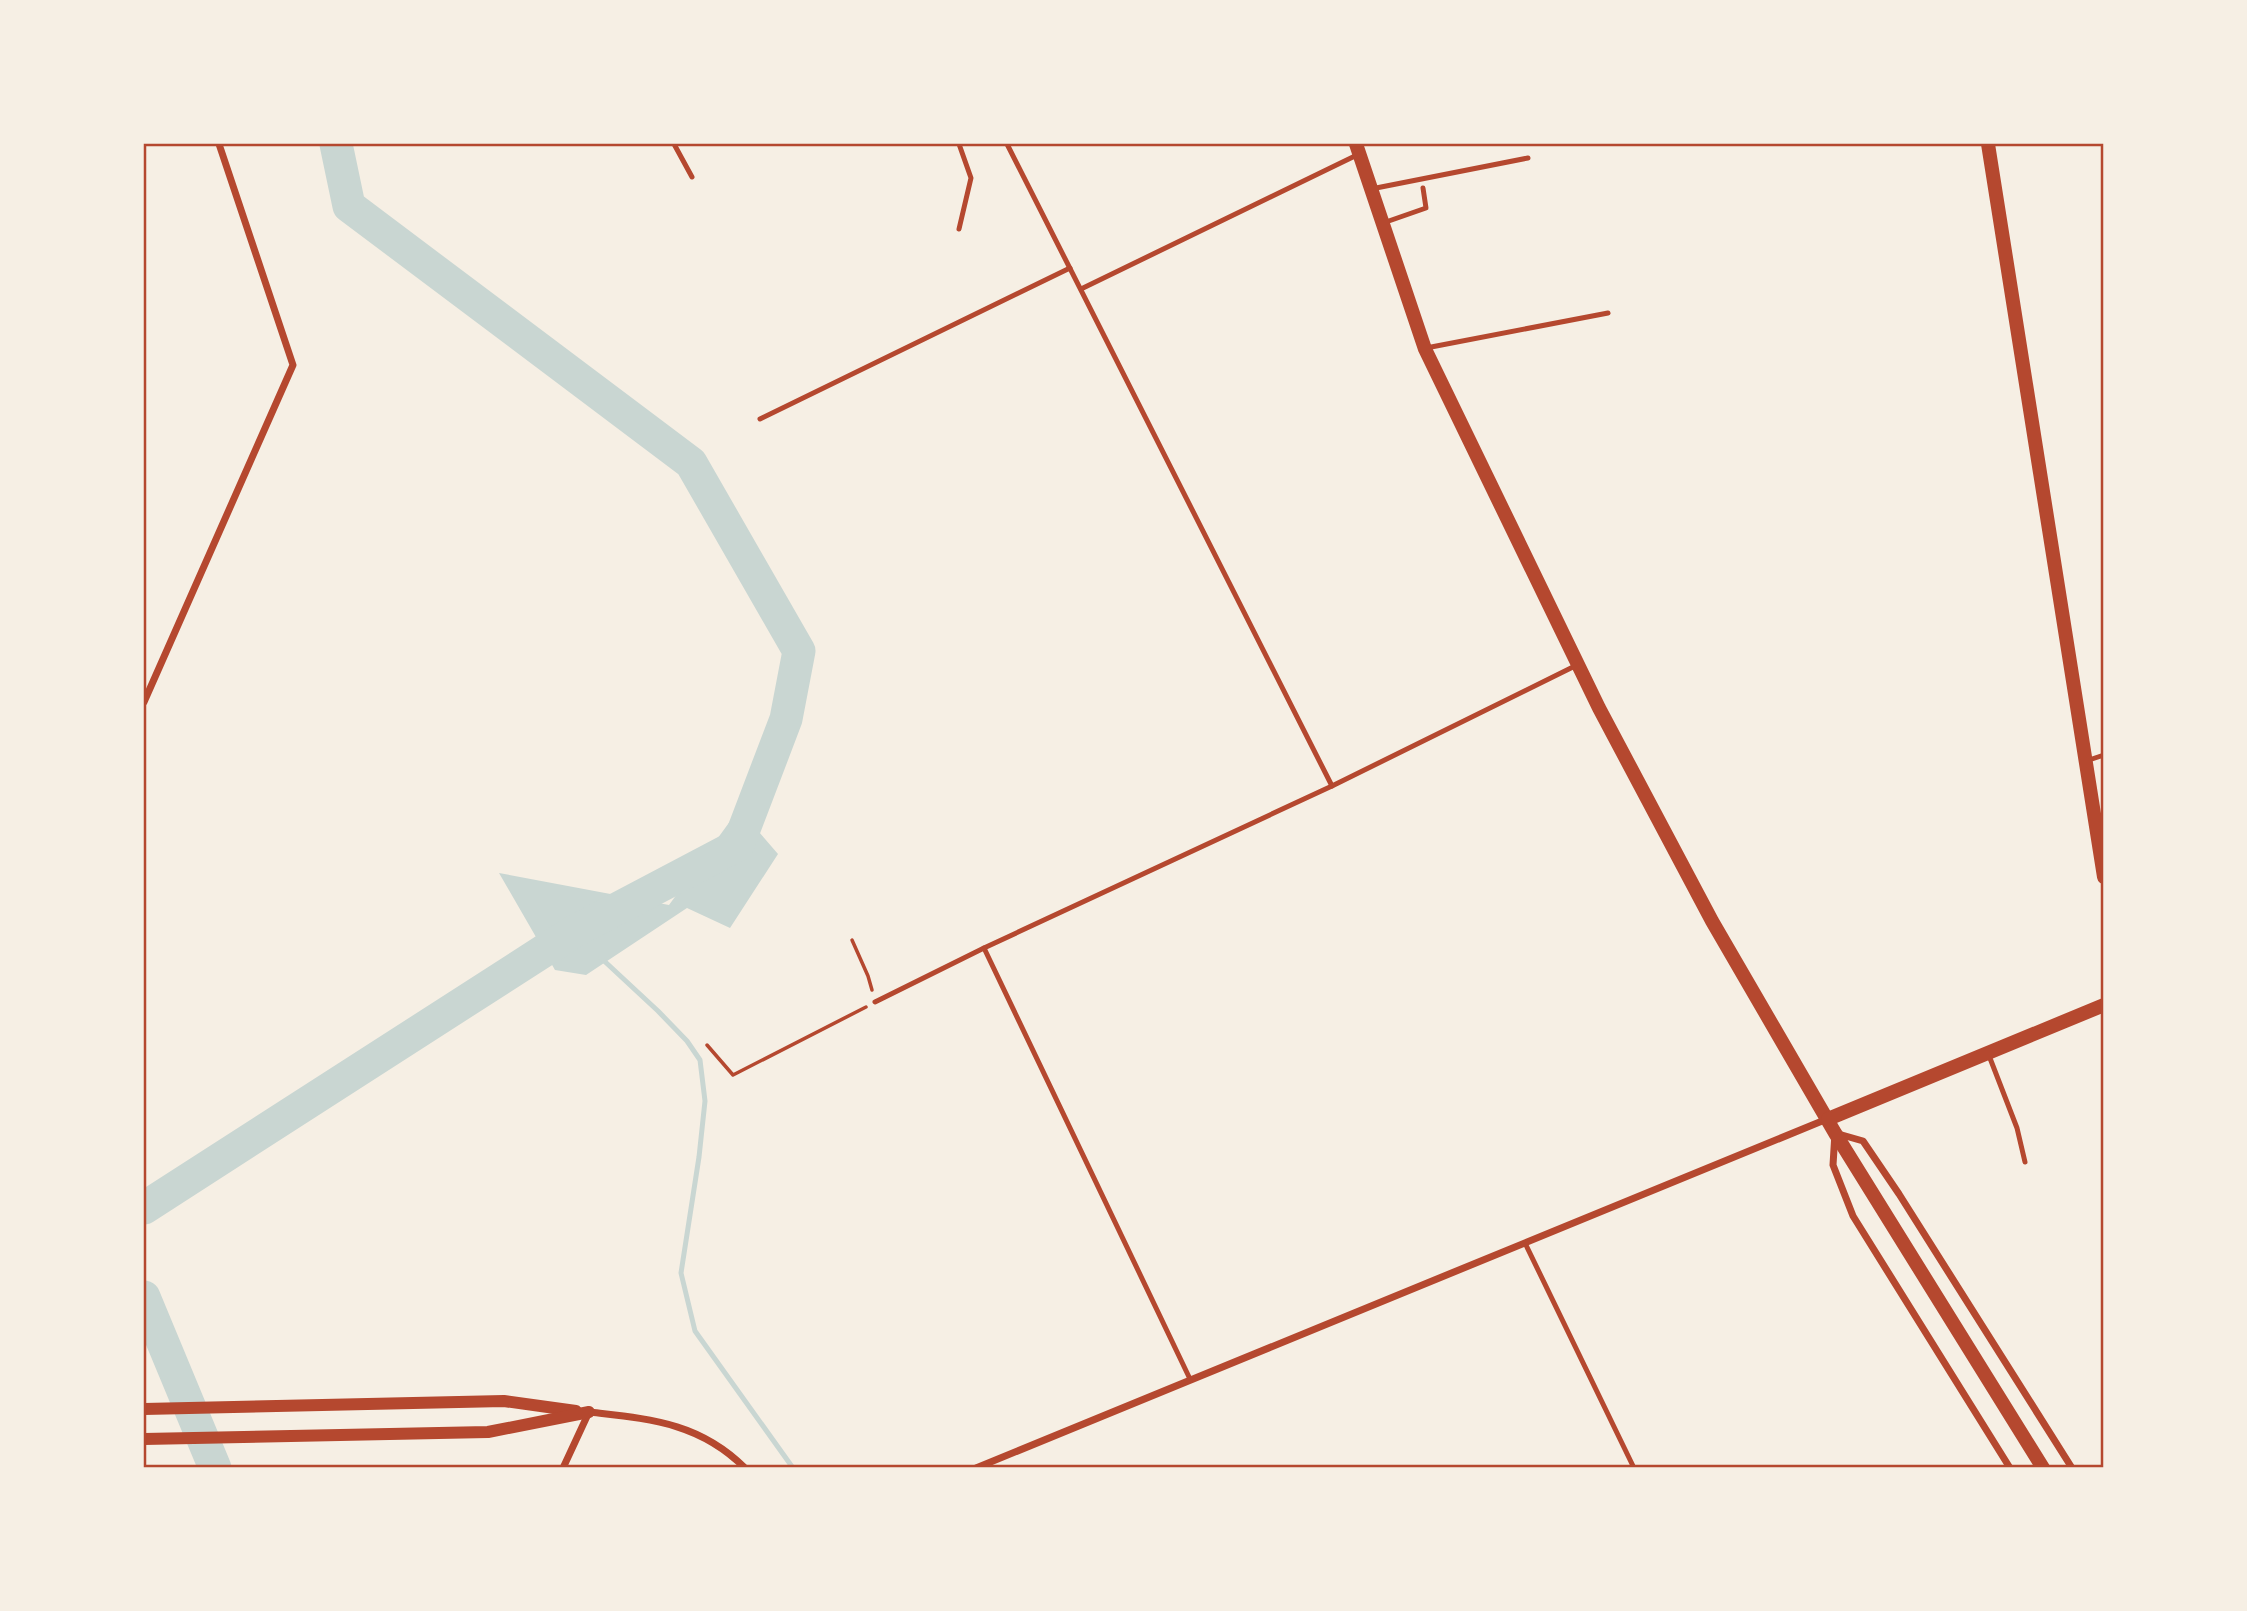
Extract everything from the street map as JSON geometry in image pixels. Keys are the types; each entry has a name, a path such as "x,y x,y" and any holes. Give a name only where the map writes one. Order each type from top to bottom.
{"main road":[{"path":"1988,144 2104,877"},
{"path":"1358,149 1425,349 1577,665 1712,921 1835,1133 2043,1468"},
{"path":"1828,1119 2104,1005"}],"street":[{"path":"144,702 293,365 219,144"},
{"path":"976,1468 1828,1119"},
{"path":"2010,1468 1853,1216 1833,1165 1835,1133 1863,1141 2072,1468"},
{"path":"144,1409 504,1401 658,1420 703,1436 745,1468"},
{"path":"144,1439 488,1432 589,1412"},
{"path":"563,1468 589,1412"}],"lane":[{"path":"674,144 692,177"},
{"path":"959,144 971,178 959,229"},
{"path":"1007,144 1332,786"},
{"path":"1081,289 1358,149"},
{"path":"1371,189 1528,159"},
{"path":"1383,223 1426,208 1423,188"},
{"path":"760,419 1070,268"},
{"path":"1425,349 1608,313"},
{"path":"875,1002 984,947 1332,786 1577,665"},
{"path":"2086,761 2104,755"},
{"path":"984,947 1189,1379"},
{"path":"1988,1053 2017,1128 2025,1162"},
{"path":"1525,1243 1634,1468"}],"path":[{"path":"707,1045 733,1076 875,1002 868,976 852,940"}],"shaded area":[{"path":"739,809 778,854 730,928 687,908 586,975 555,970 499,873 669,905"}],"waterway":[{"path":"144,1208 573,932 738,845 786,719 799,651 691,463 349,206 336,144"},
{"path":"601,958 658,1011 687,1041 700,1060 705,1101 681,1273 695,1331 793,1468"},
{"path":"144,1297 215,1468"}]}
